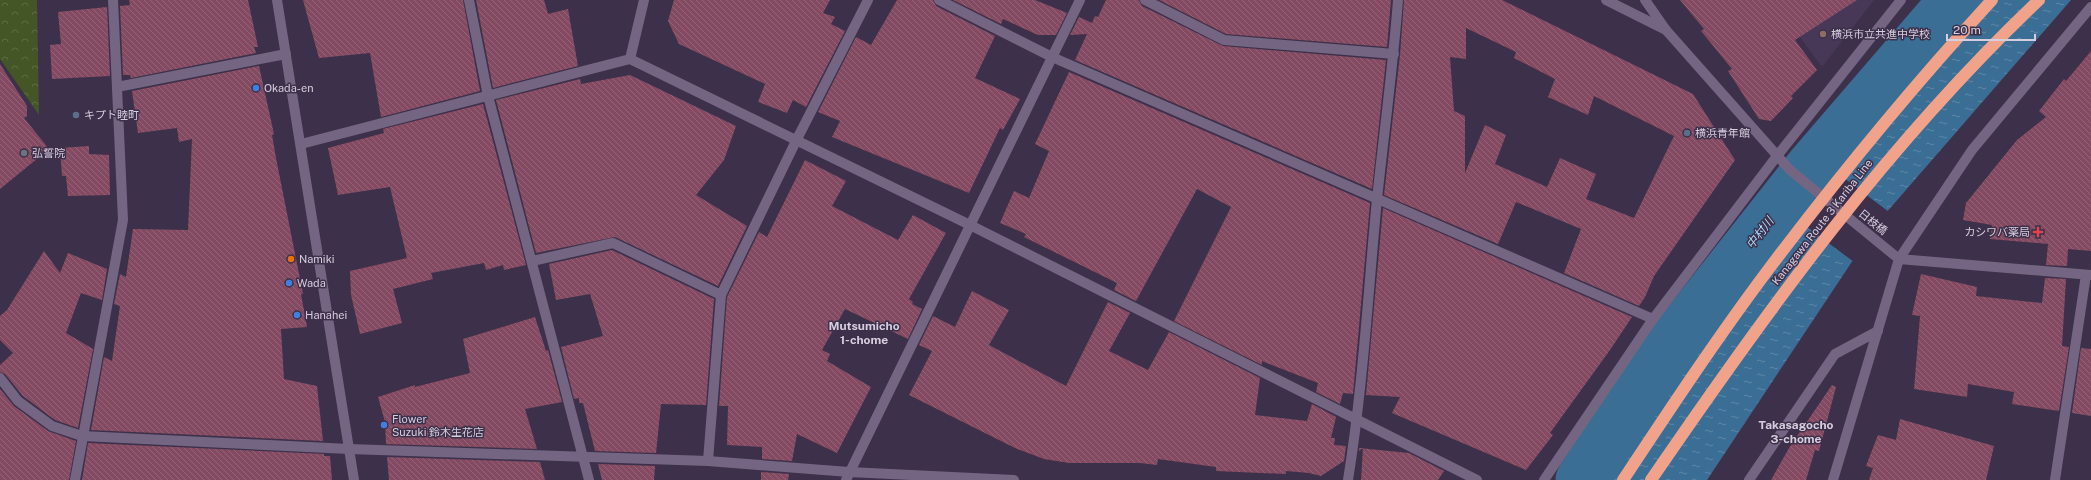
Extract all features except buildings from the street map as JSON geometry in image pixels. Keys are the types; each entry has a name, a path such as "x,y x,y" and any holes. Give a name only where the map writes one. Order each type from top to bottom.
{"highway":[{"name":"Kanagawa Route 3 Kariba Line","path":"1622,480 1684,389 1768,271 1859,154 1936,62 1992,0"},
{"name":"Kanagawa Route 3 Kariba Line","path":"1651,480 1732,362 1788,284 1855,198 1924,118 2006,31 2039,0"}],"street":[{"path":"75,480 123,220 112,0"},
{"path":"277,0 354,480"},
{"path":"469,0 488,96 589,480"},
{"path":"630,60 644,0"},
{"path":"708,461 721,295 796,141 868,0"},
{"path":"939,0 1052,57 1653,319"},
{"path":"847,476 1080,0"},
{"path":"1145,0 1224,40 1394,54"},
{"path":"1348,480 1358,419 1377,198 1394,54 1398,0"},
{"path":"1606,0 1666,30"},
{"name":"日枝橋","path":"1645,0 1666,30 1790,170 1900,259"},
{"path":"1544,480 1653,319 1777,156 1901,0"},
{"path":"1833,480 1900,259 1972,150 2091,7"},
{"path":"117,86 286,54"},
{"path":"301,144 630,60 970,225 1477,480"},
{"path":"532,261 613,243 721,295"},
{"path":"1900,259 2089,275 2055,480"},
{"path":"1749,480 1835,354 1878,331"},
{"path":"0,378 18,401 52,426 82,436 349,449 708,461 847,476 1014,480"}],"shaded area":[{"name":"横浜市立共進中学校","path":"1773,0 1874,0 1822,67"}],"green space":[{"path":"0,0 37,0 39,115 0,59"}],"water":[{"path":"1948,0 2071,0 1879,221 1707,480 1599,480 1749,266"}],"pier":[{"path":"1824,163 1889,212 1854,262 1787,212"}],"waterway":[{"name":"中村川","path":"1582,480 1663,356 1813,166 1956,0"}],"place":[{"name":"横浜市立共進中学校","path":"1823,34"},
{"name":"Okada-en","path":"256,88"},
{"name":"キプト睦町","path":"76,115"},
{"name":"横浜青年館","path":"1687,133"},
{"name":"弘誓院","path":"24,153"},
{"name":"カシワバ薬局","path":"2038,232"},
{"name":"Namiki","path":"291,259"},
{"name":"Wada","path":"289,283"},
{"name":"Hanahei","path":"297,315"},
{"name":"Flower Suzuki 鈴木生花店","path":"384,425"}],"district":[{"name":"Mutsumicho 1-chome","path":"864,333"},
{"name":"Takasagocho 3-chome","path":"1796,432"}]}
